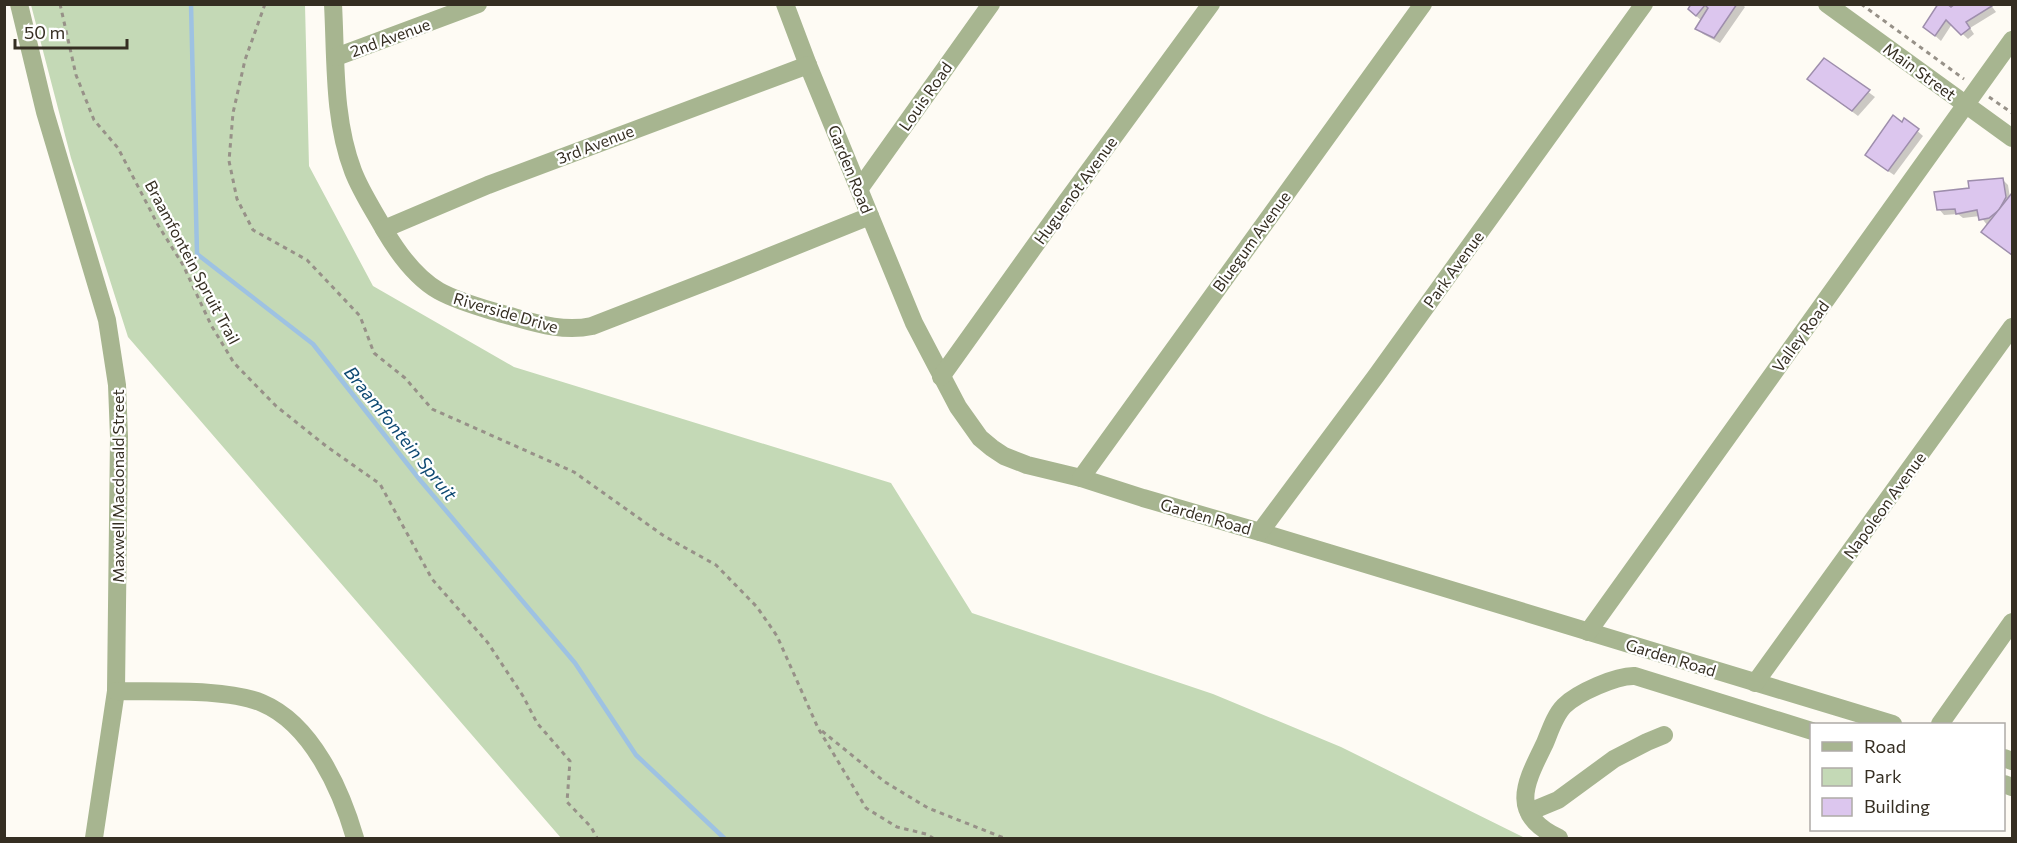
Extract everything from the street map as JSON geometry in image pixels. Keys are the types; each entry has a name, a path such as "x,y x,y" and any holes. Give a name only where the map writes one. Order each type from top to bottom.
{"street":[{"name":"Maxwell Macdonald Street","path":"19,4 45,112 107,320 114,355 119,437 116,691 94,838"},
{"name":"Riverside Drive","path":"333,4 342,132 348,156 358,183 384,229 407,263 439,291 484,308 547,326 569,329 592,326 870,216"},
{"name":"2nd Avenue","path":"336,57 478,4"},
{"name":"Garden Road","path":"785,4 914,323 941,377 970,426 980,438 1004,456 1027,465 1081,478 1890,723"},
{"name":"Louis Road","path":"860,188 991,4"},
{"name":"Huguenot Avenue","path":"941,377 1210,4"},
{"name":"Bluegum Avenue","path":"1081,478 1423,4"},
{"name":"Park Avenue","path":"1260,532 1376,376 1644,4"},
{"name":"Main Street","path":"1827,4 2013,138"},
{"name":"Valley Road","path":"1588,632 2013,40"},
{"name":"3rd Avenue","path":"384,229 488,185 808,65"},
{"name":"Napoleon Avenue","path":"1755,683 2013,327"},
{"path":"1941,723 2013,622"},
{"path":"1559,838 1544,831 1529,812 1525,799 1527,780 1562,708 1585,693 1618,677 1635,676 1810,730"},
{"path":"116,691 232,695 262,703 286,718 309,742 331,774 355,838"},
{"path":"1529,812 1558,800 1614,759 1664,735"}],"path":[{"name":"Braamfontein Spruit Trail","path":"60,4 76,75 94,120 118,148 158,225 183,265 211,325 234,363 276,406 326,446 380,484 432,579 488,643 523,696 537,723 570,761 567,802 591,827 597,838"},
{"path":"265,4 245,60 233,113 229,161 237,199 253,230 307,260 360,316 374,353 405,378 432,409 574,472 664,536 716,566 758,608 777,636 818,728 866,808 897,827 933,838"},
{"path":"1861,4 2013,113"},
{"path":"818,728 885,782 928,808 1004,838"}],"green space":[{"path":"31,5 305,5 309,166 373,286 514,367 891,483 972,613 1213,694 1341,747 1525,838 561,838 128,337 71,158"}],"building":[{"path":"1691,4 1737,4 1714,38 1695,29 1708,8 1705,5 1696,16 1688,9"},
{"path":"1938,4 1947,4 1951,7 1955,4 1991,4 1992,6 1966,22 1970,28 1961,35 1946,20 1935,36 1923,27"},
{"path":"1824,58 1870,90 1852,111 1807,79"},
{"path":"1893,115 1902,122 1904,118 1919,129 1888,171 1865,155"},
{"path":"2003,178 2006,197 1999,210 1989,218 1979,220 1977,210 1956,214 1955,209 1937,210 1934,192 1969,188 1968,181"},
{"path":"2012,193 2012,255 1981,232"}],"waterway":[{"name":"Braamfontein Spruit","path":"191,4 197,254 313,344 420,480 575,663 636,755 724,838"}]}
